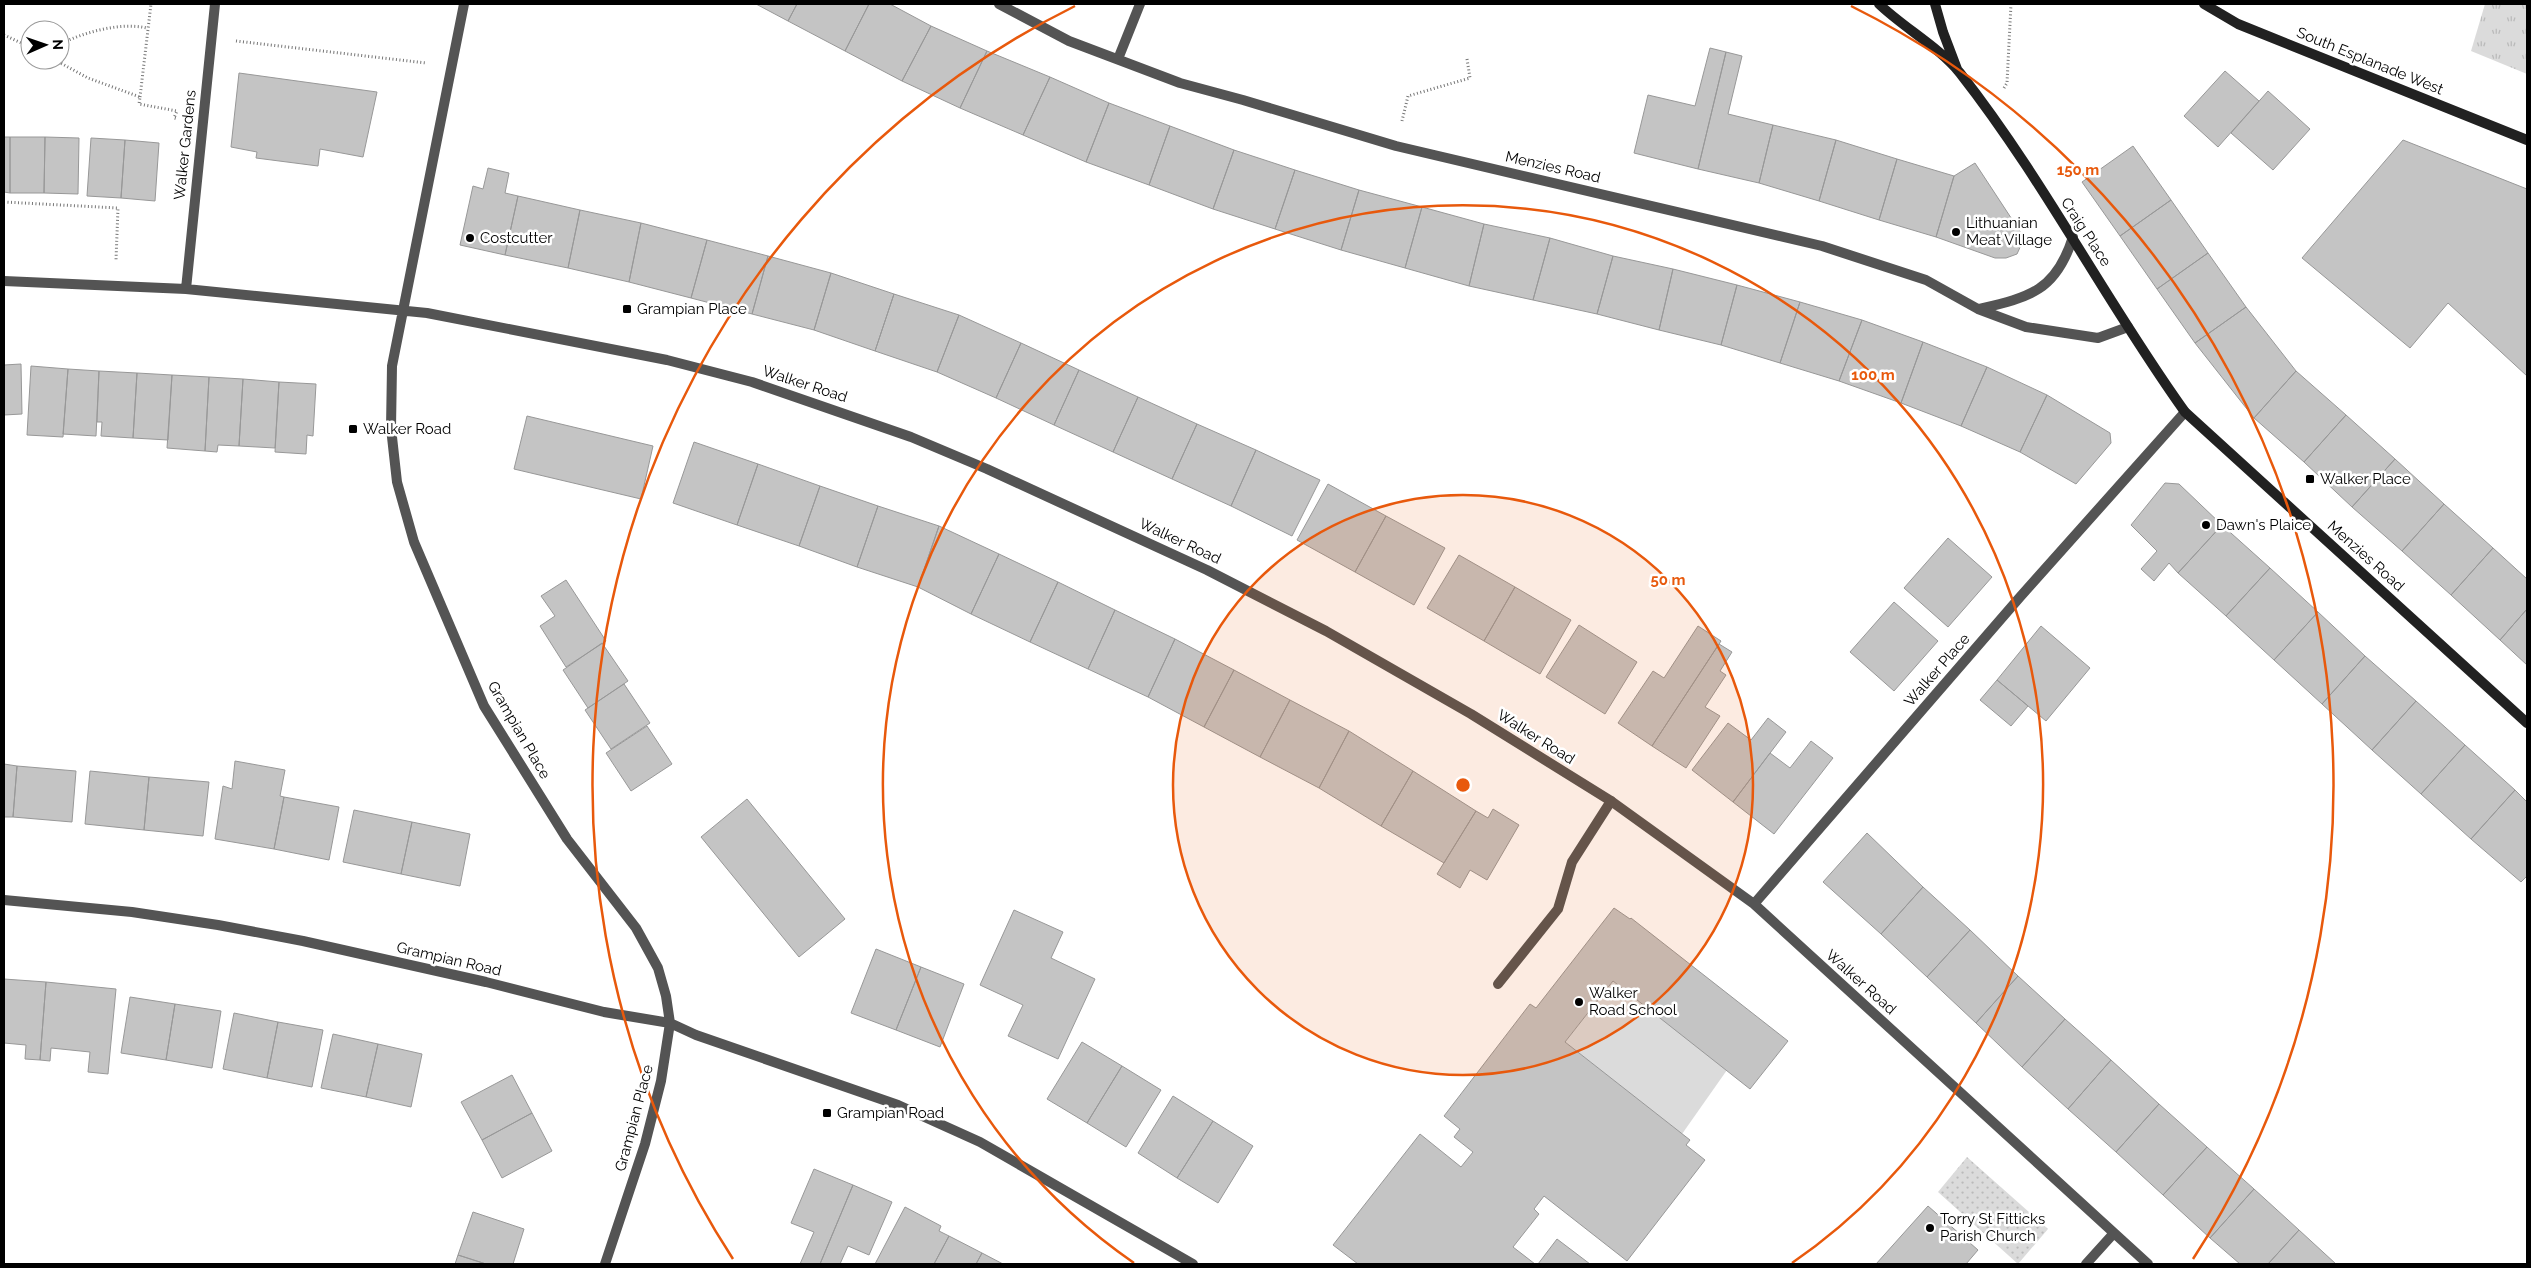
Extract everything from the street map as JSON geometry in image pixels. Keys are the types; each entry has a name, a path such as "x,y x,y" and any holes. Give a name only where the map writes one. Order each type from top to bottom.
{"street":[{"name":"Walker Gardens","path":"186,289 215,4"},
{"name":"Grampian Place","path":"464,4 392,366 391,428 397,482 414,542 484,706 567,839 636,928 648,947 664,986 670,1023 661,1081 645,1144 605,1264"},
{"name":"Menzies Road","path":"999,4 1069,41 1180,83 1396,146 1822,246 1926,280 1978,309 2026,327 2098,338 2128,326"},
{"path":"1118,59 1140,4"},
{"name":"Craig Place","path":"1880,4 1958,72 2073,238 2185,412"},
{"name":"Craig Place","path":"1935,4 1958,72"},
{"name":"South Esplanade West","path":"2204,4 2238,24 2527,140"},
{"path":"1978,309 2019,299 2043,288 2066,260 2073,238"},
{"name":"Walker Road","path":"4,281 186,289 403,310 668,360 752,382 911,437 987,469 1207,570 1326,631 1471,714 1611,801 1754,904 2148,1264"},
{"name":"Menzies Road","path":"2185,412 2527,723"},
{"name":"Walker Place","path":"1754,904 2020,597 2185,412"},
{"path":"1498,984 1558,909 1572,862 1611,801"},
{"name":"Grampian Road","path":"4,900 132,912 218,925 332,947 486,982 604,1012 670,1023 696,1035 898,1105 980,1142 1193,1264"},
{"path":"2086,1264 2114,1233"}],"path":[{"path":"150,4 139,104 177,111 174,118 203,121"},
{"path":"1990,116 2007,83 2011,4"},
{"path":"70,41 118,26 148,28"},
{"path":"4,35 20,42"},
{"path":"212,38 452,65"},
{"path":"1408,96 1470,78 1467,59"},
{"path":"70,68 88,78 140,97"},
{"path":"4,202 118,208 115,286"}],"green space":[{"path":"2485,4 2527,4 2527,74 2471,51"},
{"path":"1613,981 1727,1070 1682,1134 1565,1042"},
{"path":"1967,1157 2048,1229 2018,1264 1938,1192"}],"building":[{"path":"756,4 797,4 788,21"},
{"path":"797,4 869,4 845,51 788,21"},
{"path":"869,4 890,4 931,26 902,81 845,51"},
{"path":"931,26 987,51 960,108 902,81"},
{"path":"1710,48 1726,52 1698,169 1634,153 1648,95 1695,106"},
{"path":"987,51 1050,77 1023,135 960,108"},
{"path":"1726,52 1742,56 1728,114 1773,125 1759,183 1698,169"},
{"path":"2225,71 2259,101 2218,147 2184,116"},
{"path":"239,73 377,92 363,157 320,149 318,166 256,158 257,152 231,147"},
{"path":"1050,77 1109,103 1086,162 1023,135"},
{"path":"2268,91 2310,129 2273,170 2231,133"},
{"path":"1109,103 1170,126 1149,185 1086,162"},
{"path":"1773,125 1836,140 1819,201 1759,183"},
{"path":"1170,126 1234,150 1213,209 1149,185"},
{"path":"4,137 10,137 10,193 4,192"},
{"path":"10,137 45,137 44,193 10,193"},
{"path":"45,137 79,138 78,194 44,193"},
{"path":"91,138 125,140 121,198 87,196"},
{"path":"125,140 159,143 155,201 121,198"},
{"path":"1836,140 1897,159 1879,220 1819,201"},
{"path":"2403,140 2527,189 2527,376 2448,303 2410,348 2302,258"},
{"path":"2133,146 2171,200 2120,236 2082,182"},
{"path":"1234,150 1295,170 1275,229 1213,209"},
{"path":"1897,159 1954,176 1936,237 1879,220"},
{"path":"1975,163 2021,233 2022,243 2017,254 2006,258 1995,258 1936,237 1954,176"},
{"path":"488,168 509,173 505,193 518,196 505,255 460,245 473,186 483,189"},
{"path":"1295,170 1359,190 1341,250 1275,229"},
{"path":"1359,190 1422,207 1405,268 1341,250"},
{"path":"518,196 580,210 568,268 505,255"},
{"path":"2171,200 2208,253 2157,289 2120,236"},
{"path":"1422,207 1484,224 1469,286 1405,268"},
{"path":"580,210 641,223 629,282 568,268"},
{"path":"641,223 707,240 691,298 629,282"},
{"path":"1484,224 1550,238 1533,300 1469,286"},
{"path":"1550,238 1613,256 1597,314 1533,300"},
{"path":"707,240 768,256 752,314 691,298"},
{"path":"2208,253 2246,307 2195,343 2157,289"},
{"path":"768,256 831,273 814,330 752,314"},
{"path":"1613,256 1673,269 1659,330 1597,314"},
{"path":"1673,269 1737,285 1721,345 1659,330"},
{"path":"831,273 894,294 875,351 814,330"},
{"path":"1737,285 1800,302 1780,363 1721,345"},
{"path":"894,294 959,315 937,372 875,351"},
{"path":"1800,302 1862,320 1839,381 1780,363"},
{"path":"2246,307 2296,371 2254,418 2195,343"},
{"path":"959,315 1021,343 996,398 937,372"},
{"path":"1862,320 1923,342 1901,403 1839,381"},
{"path":"1923,342 1987,367 1961,426 1901,403"},
{"path":"1021,343 1079,370 1054,425 996,398"},
{"path":"21,364 22,414 4,415 4,365"},
{"path":"31,366 68,369 63,437 27,435"},
{"path":"1987,367 2047,395 2020,452 1961,426"},
{"path":"68,369 99,371 96,436 63,434"},
{"path":"1079,370 1138,397 1113,452 1054,425"},
{"path":"99,371 137,373 133,438 101,436 102,422 97,422"},
{"path":"2296,371 2346,415 2304,462 2254,418"},
{"path":"137,373 172,375 168,440 133,438"},
{"path":"172,375 209,377 205,451 167,448"},
{"path":"209,377 243,379 239,446 218,445 217,452 205,451"},
{"path":"243,379 279,382 275,448 239,446"},
{"path":"279,382 316,384 313,436 307,435 306,454 275,452"},
{"path":"2047,395 2110,433 2111,443 2076,484 2020,452"},
{"path":"1138,397 1197,424 1172,479 1113,452"},
{"path":"2346,415 2395,459 2352,507 2304,462"},
{"path":"527,416 653,446 641,499 514,469"},
{"path":"1197,424 1256,450 1231,506 1172,479"},
{"path":"694,442 758,464 737,525 673,503"},
{"path":"1256,450 1320,480 1292,536 1231,506"},
{"path":"2395,459 2444,504 2402,551 2352,507"},
{"path":"758,464 820,486 799,546 737,525"},
{"path":"2165,483 2179,484 2222,525 2178,573 2169,563 2154,581 2141,569 2157,551 2131,525"},
{"path":"1328,484 1386,516 1355,572 1297,540"},
{"path":"820,486 878,506 857,567 799,546"},
{"path":"2444,504 2493,548 2451,595 2402,551"},
{"path":"878,506 939,526 918,587 857,567"},
{"path":"1386,516 1445,548 1414,605 1355,572"},
{"path":"2222,525 2270,568 2226,616 2178,573"},
{"path":"939,526 999,554 971,614 918,587"},
{"path":"1948,538 1992,577 1948,627 1904,588"},
{"path":"2493,548 2527,579 2527,609 2500,640 2451,595"},
{"path":"999,554 1058,582 1030,642 971,614"},
{"path":"1459,555 1515,587 1484,641 1427,608"},
{"path":"2270,568 2318,612 2274,660 2226,616"},
{"path":"566,580 606,641 566,667 540,626 555,616 541,596"},
{"path":"1058,582 1115,610 1088,669 1030,642"},
{"path":"1515,587 1571,620 1540,674 1484,641"},
{"path":"1894,602 1938,641 1894,691 1850,652"},
{"path":"2527,609 2527,665 2500,640"},
{"path":"1115,610 1175,639 1148,697 1088,669"},
{"path":"2318,612 2365,656 2322,704 2274,660"},
{"path":"1579,625 1637,662 1605,714 1546,677"},
{"path":"1698,626 1721,641 1652,746 1618,723 1653,671 1664,678"},
{"path":"2041,626 2090,668 2046,721 1997,680"},
{"path":"1175,639 1234,670 1204,727 1148,697"},
{"path":"602,643 628,681 588,708 563,670"},
{"path":"1719,644 1732,652 1720,671 1726,675 1705,707 1720,716 1686,768 1652,746"},
{"path":"2365,656 2416,701 2372,750 2322,704"},
{"path":"1234,670 1290,700 1260,757 1204,727"},
{"path":"1997,680 2028,706 2011,726 1980,700"},
{"path":"624,684 650,723 611,749 585,710"},
{"path":"1290,700 1349,731 1319,788 1260,757"},
{"path":"2416,701 2465,745 2421,794 2372,750"},
{"path":"1768,718 1786,732 1733,802 1692,770 1728,723 1751,740"},
{"path":"647,726 672,764 631,791 606,753"},
{"path":"1349,731 1413,771 1381,826 1319,788"},
{"path":"1811,741 1833,758 1774,834 1733,802 1770,753 1790,768"},
{"path":"2465,745 2515,790 2471,839 2421,794"},
{"path":"235,761 285,770 280,796 284,797 274,849 215,839 223,786 232,789"},
{"path":"4,764 17,766 13,817 4,817"},
{"path":"17,766 76,771 72,822 13,817"},
{"path":"90,771 149,777 144,830 85,824"},
{"path":"1413,771 1476,811 1444,863 1381,826"},
{"path":"149,777 209,782 203,836 144,830"},
{"path":"2515,790 2527,802 2527,876 2521,882 2471,839"},
{"path":"284,797 339,807 329,860 274,849"},
{"path":"747,799 845,919 799,957 701,837"},
{"path":"1493,809 1519,825 1487,880 1470,870 1460,888 1437,874 1476,811 1488,818"},
{"path":"354,810 412,822 401,874 343,862"},
{"path":"412,822 470,834 460,886 401,874"},
{"path":"1867,833 1923,887 1881,934 1823,882"},
{"path":"1923,887 1970,930 1927,977 1881,934"},
{"path":"1614,908 1631,918 1788,1041 1750,1089 1613,981 1565,1042 1690,1140 1686,1145 1705,1160 1627,1261 1544,1196 1534,1209 1539,1214 1513,1247 1535,1264 1358,1264 1333,1245 1420,1134 1461,1167 1473,1152 1454,1137 1460,1129 1444,1116 1530,1004 1536,1008"},
{"path":"1014,910 1063,932 1051,958 1095,979 1058,1059 1008,1036 1023,1005 980,985"},
{"path":"1970,930 2018,976 1976,1023 1927,977"},
{"path":"876,949 921,967 896,1030 851,1013"},
{"path":"921,967 964,984 940,1047 896,1030"},
{"path":"2018,976 2065,1019 2022,1067 1976,1023"},
{"path":"4,979 46,982 40,1060 25,1059 26,1045 4,1043"},
{"path":"46,982 116,989 108,1074 88,1072 90,1052 51,1048 50,1061 40,1060"},
{"path":"130,997 175,1004 166,1060 121,1053"},
{"path":"175,1004 221,1011 212,1068 166,1060"},
{"path":"234,1013 278,1022 267,1078 223,1069"},
{"path":"2065,1019 2111,1060 2068,1109 2022,1067"},
{"path":"278,1022 323,1030 312,1087 267,1078"},
{"path":"333,1034 378,1044 366,1097 321,1088"},
{"path":"1082,1042 1122,1066 1087,1123 1047,1099"},
{"path":"378,1044 422,1054 411,1107 366,1097"},
{"path":"2111,1060 2159,1104 2116,1152 2068,1109"},
{"path":"1122,1066 1161,1090 1126,1147 1087,1123"},
{"path":"512,1075 532,1113 482,1140 461,1102"},
{"path":"1173,1096 1213,1121 1177,1178 1138,1153"},
{"path":"2159,1104 2207,1147 2163,1195 2116,1152"},
{"path":"532,1113 552,1151 502,1178 482,1140"},
{"path":"1213,1121 1253,1146 1218,1203 1177,1178"},
{"path":"2207,1147 2254,1189 2210,1238 2163,1195"},
{"path":"814,1169 853,1185 820,1264 800,1264 814,1232 791,1223"},
{"path":"853,1185 892,1202 869,1255 848,1246 840,1264 820,1264"},
{"path":"2254,1189 2299,1230 2268,1264 2240,1264 2210,1238"},
{"name":"Torry St Fitticks Parish Church","path":"1928,1206 1978,1250 1966,1264 1876,1264"},
{"path":"905,1207 941,1226 939,1231 949,1236 934,1264 875,1264"},
{"path":"473,1212 524,1229 513,1264 486,1264 458,1255"},
{"path":"2299,1230 2336,1264 2268,1264"},
{"path":"949,1236 982,1253 976,1264 934,1264"},
{"path":"1557,1239 1590,1264 1538,1264"},
{"path":"982,1253 1003,1264 976,1264"},
{"path":"458,1255 486,1264 455,1264"}],"place":[{"name":"Lithuanian Meat Village","path":"1956,232"},
{"name":"Costcutter","path":"470,238"},
{"name":"Grampian Place","path":"627,309"},
{"name":"Walker Road","path":"353,429"},
{"name":"Walker Place","path":"2310,479"},
{"name":"Dawn's Plaice","path":"2206,525"},
{"name":"Walker Road School","path":"1579,1002"},
{"name":"Grampian Road","path":"827,1113"},
{"name":"Torry St Fitticks Parish Church","path":"1930,1228"}]}
